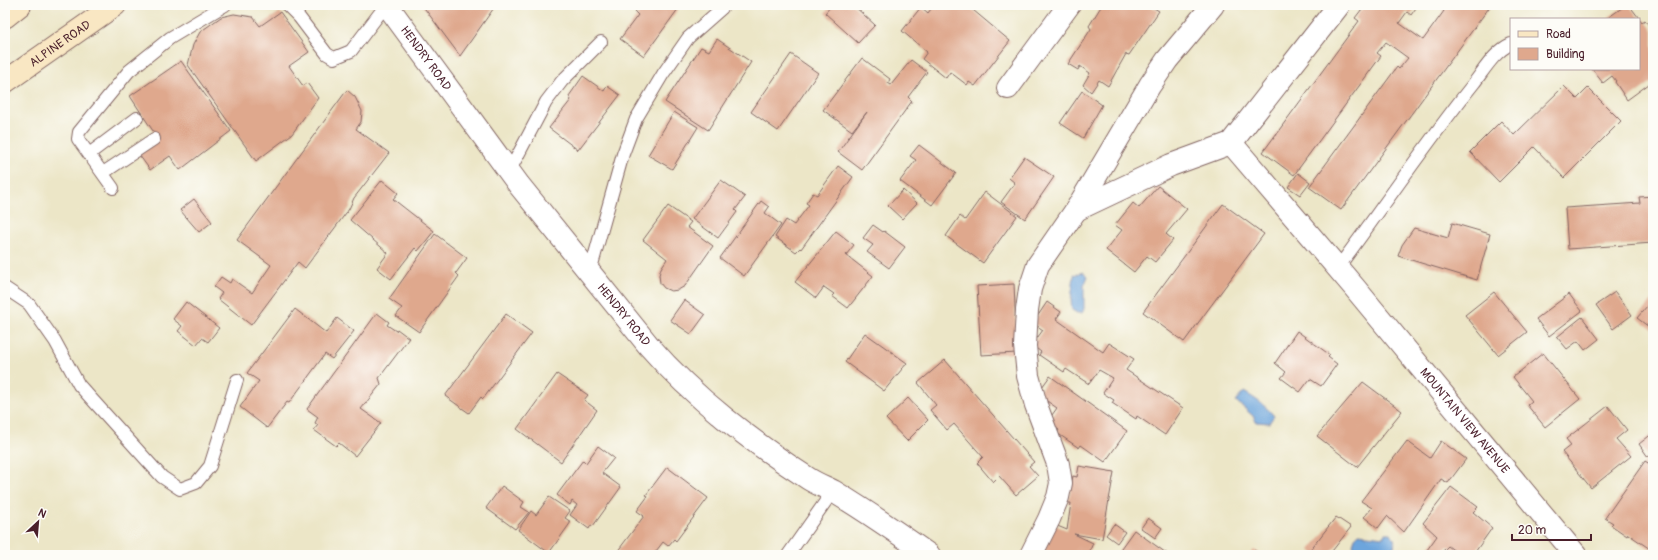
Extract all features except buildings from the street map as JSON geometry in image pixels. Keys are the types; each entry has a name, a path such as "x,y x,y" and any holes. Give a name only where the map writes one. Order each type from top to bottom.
{"main road":[{"path":"5,17 20,5"},
{"name":"ALPINE ROAD","path":"5,82 115,5"}],"street":[{"name":"HENDRY ROAD","path":"386,5 509,172 670,370 704,402 744,433 810,480 833,491 929,555"},
{"path":"1008,88 1069,5"},
{"path":"1031,555 1049,519 1058,497 1061,483 1058,464 1036,405 1028,376 1025,346 1030,289 1038,265 1076,210 1150,85 1167,60 1213,5"},
{"path":"1076,210 1171,166 1231,143 1339,5"},
{"name":"MOUNTAIN VIEW AVENUE","path":"1231,143 1337,269 1354,287 1576,555"}],"lane":[{"path":"114,188 78,139 78,136 129,71 170,38 225,5"},
{"path":"287,5 299,17 328,54 334,58 351,51 386,5"},
{"path":"590,272 623,154 636,119 663,74 688,38 722,8"},
{"path":"509,172 546,102 562,81 601,42"},
{"path":"1337,269 1463,97 1493,59 1505,46 1510,44"},
{"path":"89,154 137,118"},
{"path":"103,173 154,139"},
{"path":"5,288 29,304 54,342 79,385 162,477 180,489 196,484 210,466 237,380"},
{"path":"788,555 833,491"}],"water":[{"path":"1083,272 1088,276 1084,286 1084,309 1082,313 1077,313 1072,310 1071,300 1074,275"},
{"path":"1244,392 1260,402 1274,416 1269,423 1256,422 1253,416 1236,401"},
{"path":"1385,533 1391,533 1394,538 1395,545 1391,552 1378,554 1355,550 1353,544 1355,538 1359,534 1384,537"}]}
